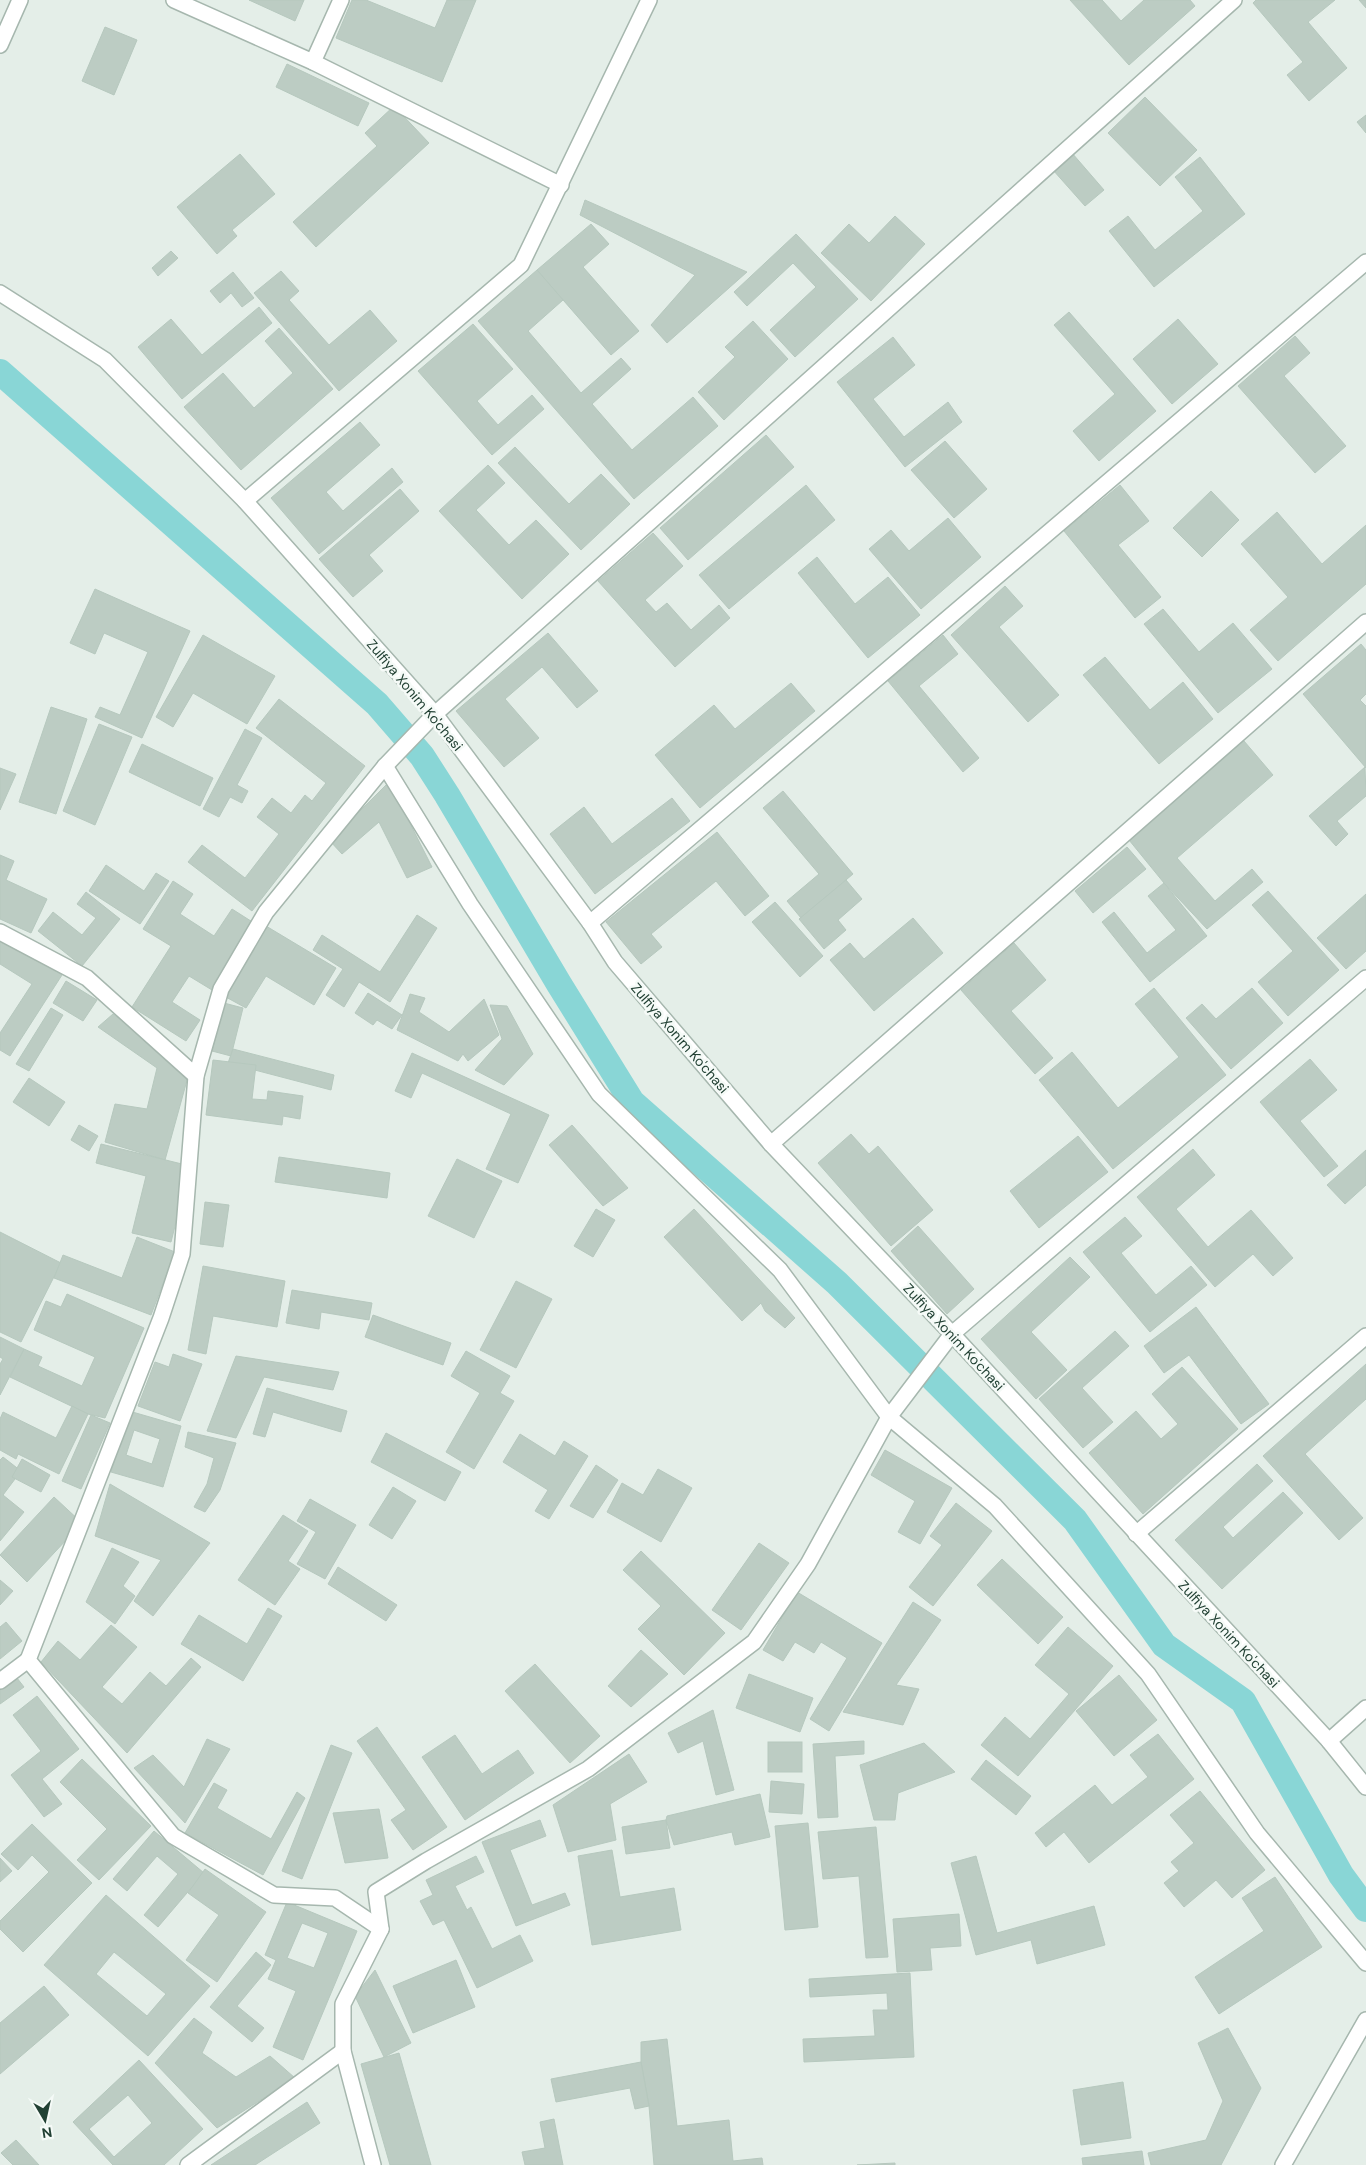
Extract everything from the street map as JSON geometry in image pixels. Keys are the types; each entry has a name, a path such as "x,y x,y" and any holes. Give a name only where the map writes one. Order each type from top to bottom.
{"street":[{"path":"0,45 20,0"},
{"path":"174,0 313,62 561,185"},
{"path":"313,62 341,0"},
{"path":"245,501 521,266 649,0"},
{"path":"0,1681 28,1660 161,1318 182,1254 196,1076 221,989 266,912 385,766 431,719 1234,0"},
{"path":"590,923 1366,262"},
{"name":"Zulfiya Xonim Ko'chasi","path":"0,293 105,360 245,501 431,719 590,923 615,962 771,1144 952,1334 1329,1741 1366,1787"},
{"path":"771,1144 1366,622"},
{"path":"385,766 470,904 599,1094 780,1270 889,1417 995,1506 1148,1674 1257,1833 1366,1963"},
{"path":"0,932 87,978 196,1076"},
{"path":"373,2165 343,2051 343,2004 381,1929 376,1892 426,1861 588,1769 754,1642 808,1564 889,1417 952,1334 1366,978"},
{"path":"1136,1534 1366,1336"},
{"path":"28,1660 172,1836 274,1895 335,1898 381,1929"},
{"path":"1329,1741 1366,1708"},
{"path":"1284,2165 1366,2020"},
{"path":"188,2165 343,2051"}],"building":[{"path":"249,0 304,0 295,21"},
{"path":"352,0 366,0 435,28 447,0 476,0 442,82 336,38"},
{"path":"1070,0 1102,0 1121,21 1144,0 1190,0 1195,6 1129,65"},
{"path":"1256,0 1335,0 1308,22 1347,68 1309,101 1287,75 1303,62 1253,3"},
{"path":"1359,0 1366,0 1366,8"},
{"path":"105,27 137,40 114,95 82,81"},
{"path":"287,64 369,103 358,126 276,87"},
{"path":"1145,97 1197,150 1160,186 1108,133"},
{"path":"394,106 429,143 316,247 293,222 377,146 365,133"},
{"path":"1366,115 1366,133 1357,122"},
{"path":"1072,153 1104,190 1085,206 1053,170"},
{"path":"240,154 275,194 232,230 237,236 217,254 177,207"},
{"path":"1200,157 1245,214 1154,287 1109,231 1128,216 1155,250 1203,211 1175,177"},
{"path":"585,200 747,272 667,343 651,325 695,275 580,215"},
{"path":"895,216 925,244 871,301 821,253 849,224 869,243"},
{"path":"591,224 609,244 583,267 639,331 611,355 537,270"},
{"path":"796,234 858,299 795,357 770,330 816,287 793,263 747,306 734,292"},
{"path":"171,251 178,258 158,276 152,268"},
{"path":"537,270 563,300 528,331 581,393 621,358 631,369 592,404 632,450 693,397 718,426 634,499 478,321"},
{"path":"281,271 299,291 289,300 329,345 370,310 397,341 339,391 254,293"},
{"path":"233,272 254,298 242,307 231,293 220,303 210,291"},
{"path":"259,307 272,323 182,399 138,347 171,319 202,355"},
{"path":"1069,312 1156,411 1099,461 1073,431 1115,394 1054,325"},
{"path":"1178,319 1218,364 1172,404 1133,359"},
{"path":"753,321 788,359 724,420 698,392 735,357 725,347"},
{"path":"473,324 513,369 477,401 498,425 532,395 544,409 492,455 418,371"},
{"path":"279,328 333,389 241,470 184,407 223,373 254,408 293,373 265,341"},
{"path":"1295,336 1310,353 1284,376 1346,446 1315,473 1238,386"},
{"path":"893,337 915,365 873,399 904,437 948,402 962,422 905,467 837,382"},
{"path":"360,422 380,445 326,492 343,511 392,468 403,482 319,554 271,498"},
{"path":"766,435 794,467 688,560 660,528"},
{"path":"945,441 987,489 954,518 911,470"},
{"path":"515,447 569,504 601,474 630,504 581,550 498,463"},
{"path":"488,465 505,483 476,510 509,545 536,520 569,554 522,599 439,511"},
{"path":"806,485 835,520 729,609 699,575"},
{"path":"1120,485 1149,521 1118,545 1161,597 1135,618 1064,531"},
{"path":"400,489 419,511 369,555 383,571 353,597 319,559"},
{"path":"1211,491 1239,520 1202,557 1173,528"},
{"path":"1277,512 1322,564 1366,525 1366,584 1278,661 1250,630 1288,597 1241,544"},
{"path":"948,518 981,557 921,609 869,549 891,530 909,551"},
{"path":"653,533 683,566 645,600 656,612 667,603 691,630 719,605 730,618 675,667 598,581"},
{"path":"817,557 855,604 888,577 920,615 868,658 798,573"},
{"path":"1005,586 1023,606 999,627 1059,695 1028,722 951,635"},
{"path":"95,589 190,631 142,738 95,717 100,707 120,715 148,652 104,633 95,654 70,643"},
{"path":"1163,609 1199,652 1233,623 1272,669 1218,713 1144,624"},
{"path":"548,633 598,691 577,708 542,667 505,699 539,738 504,767 456,711"},
{"path":"203,635 275,676 247,724 193,693 173,727 156,717"},
{"path":"943,635 958,654 919,686 979,758 963,772 888,681"},
{"path":"1361,644 1366,650 1366,694 1360,700 1366,706 1366,768 1303,694"},
{"path":"1105,657 1150,710 1183,682 1213,719 1159,764 1083,675"},
{"path":"791,683 815,711 700,808 655,755 714,705 735,729"},
{"path":"279,699 365,766 252,911 188,862 202,845 245,878 279,834 257,817 272,798 291,813 305,795 312,801 326,783 256,728"},
{"path":"51,707 87,719 56,814 19,802"},
{"path":"99,724 132,737 95,825 63,811"},
{"path":"245,729 262,738 237,785 248,791 242,803 230,797 219,817 203,809"},
{"path":"1244,741 1273,775 1177,858 1215,901 1252,869 1263,882 1207,929 1164,883 1129,840"},
{"path":"142,744 213,778 200,806 129,772"},
{"path":"1365,767 1366,796 1337,821 1348,834 1336,846 1309,816"},
{"path":"0,768 16,774 0,810"},
{"path":"389,782 432,867 407,878 379,822 342,854 330,841"},
{"path":"783,791 853,874 801,918 787,901 819,874 763,808"},
{"path":"672,798 690,821 595,894 550,834 584,807 612,844"},
{"path":"717,832 769,896 745,916 716,881 651,934 662,947 641,964 606,922"},
{"path":"1127,847 1146,869 1093,913 1075,891"},
{"path":"0,855 14,861 6,880 47,899 31,933 0,919"},
{"path":"106,865 144,891 156,873 169,881 140,924 89,891"},
{"path":"846,880 862,899 838,920 846,930 824,949 799,919"},
{"path":"173,881 193,894 180,914 214,936 232,909 254,923 212,990 189,976 172,1002 200,1020 186,1041 132,1007 171,946 143,929"},
{"path":"1164,883 1207,936 1150,982 1102,922 1114,912 1147,953 1176,930 1148,896"},
{"path":"1268,891 1339,970 1288,1016 1258,982 1293,951 1252,905"},
{"path":"86,892 120,919 82,966 38,931 53,912 82,935 96,918 77,904"},
{"path":"1366,894 1366,951 1346,969 1317,938"},
{"path":"775,902 823,956 800,977 752,922"},
{"path":"417,915 437,928 390,1002 359,982 344,1007 326,995 343,969 313,950 322,935 380,972"},
{"path":"913,918 943,953 874,1011 830,960 850,943 864,959"},
{"path":"266,926 336,968 314,1005 266,976 246,1008 224,996"},
{"path":"0,936 62,975 10,1056 0,1050 0,1033 32,984 0,964"},
{"path":"1014,943 1046,980 1011,1011 1053,1058 1035,1074 961,990"},
{"path":"66,981 97,1000 83,1021 53,1003"},
{"path":"1154,988 1226,1075 1113,1169 1039,1080 1072,1052 1118,1108 1179,1057 1135,1004"},
{"path":"1252,988 1283,1023 1231,1069 1186,1018 1202,1004 1216,1019"},
{"path":"368,993 402,1015 392,1029 377,1020 373,1025 355,1013"},
{"path":"410,994 425,998 419,1012 449,1032 484,999 499,1035 468,1061 463,1054 458,1061 397,1030"},
{"path":"224,1003 243,1008 231,1056 212,1051"},
{"path":"490,1005 507,1006 533,1054 504,1085 475,1070 502,1039"},
{"path":"51,1008 63,1015 29,1071 16,1064"},
{"path":"113,1014 189,1073 165,1160 105,1142 115,1104 147,1109 157,1068 98,1027"},
{"path":"233,1049 334,1075 331,1090 228,1063"},
{"path":"412,1053 549,1115 518,1183 486,1169 511,1114 422,1073 411,1098 395,1091"},
{"path":"1310,1059 1337,1090 1300,1121 1338,1166 1324,1177 1260,1102"},
{"path":"213,1060 256,1065 252,1099 267,1100 268,1091 303,1096 300,1119 283,1116 282,1125 206,1115"},
{"path":"29,1078 65,1102 49,1126 13,1102"},
{"path":"79,1125 98,1136 89,1151 71,1140"},
{"path":"572,1125 628,1188 603,1206 549,1145"},
{"path":"851,1134 869,1154 878,1146 933,1210 891,1246 818,1163"},
{"path":"1078,1136 1108,1172 1039,1228 1010,1191"},
{"path":"101,1144 190,1166 171,1242 132,1233 146,1176 96,1163"},
{"path":"1193,1149 1215,1175 1176,1209 1208,1247 1251,1210 1293,1258 1273,1276 1253,1254 1215,1287 1137,1197"},
{"path":"1366,1150 1366,1185 1345,1204 1327,1185"},
{"path":"279,1157 390,1173 387,1198 275,1182"},
{"path":"457,1159 502,1181 474,1238 428,1216"},
{"path":"205,1202 229,1205 223,1247 200,1244"},
{"path":"596,1209 615,1220 593,1257 574,1246"},
{"path":"694,1209 795,1318 785,1328 765,1311 761,1303 742,1321 664,1237"},
{"path":"1125,1217 1142,1236 1121,1253 1156,1295 1191,1266 1207,1285 1150,1332 1083,1252"},
{"path":"918,1226 974,1289 947,1314 891,1251"},
{"path":"0,1232 61,1263 21,1342 0,1332"},
{"path":"137,1237 175,1252 151,1315 54,1278 63,1255 122,1278"},
{"path":"1070,1257 1090,1277 1031,1332 1067,1370 1036,1399 981,1339"},
{"path":"203,1266 285,1281 277,1327 213,1316 206,1354 188,1350"},
{"path":"516,1281 552,1299 516,1368 480,1350"},
{"path":"292,1290 372,1303 369,1320 321,1312 319,1329 286,1323"},
{"path":"67,1294 144,1328 105,1418 88,1414 10,1377 24,1349 42,1357 38,1366 82,1386 95,1357 34,1330 46,1301 61,1307"},
{"path":"1196,1307 1269,1404 1241,1424 1189,1355 1164,1373 1144,1346"},
{"path":"373,1315 451,1343 443,1365 365,1337"},
{"path":"1115,1331 1129,1346 1082,1388 1113,1422 1083,1448 1039,1399"},
{"path":"0,1337 24,1349 0,1395 0,1364 3,1359 0,1357"},
{"path":"466,1351 510,1376 500,1393 514,1401 474,1469 446,1452 480,1393 451,1376"},
{"path":"173,1354 202,1364 180,1421 138,1406 155,1362 169,1367"},
{"path":"236,1356 339,1372 333,1390 264,1377 236,1438 207,1431"},
{"path":"1366,1364 1366,1399 1305,1454 1363,1518 1339,1540 1263,1456"},
{"path":"1182,1367 1238,1429 1143,1514 1089,1453 1136,1411 1161,1439 1178,1424 1152,1394"},
{"path":"267,1388 347,1411 341,1432 273,1412 265,1437 253,1434"},
{"path":"72,1406 88,1414 59,1474 18,1454 16,1459 0,1450 0,1419 3,1412 56,1438"},
{"path":"129,1411 181,1426 163,1487 111,1472","holes":["134,1430 160,1439 152,1464 126,1455"]},
{"path":"91,1415 110,1423 81,1489 62,1481"},
{"path":"188,1432 236,1443 220,1490 205,1512 194,1507 207,1484 214,1458 185,1447"},
{"path":"386,1433 461,1472 445,1501 371,1462"},
{"path":"520,1434 555,1456 564,1441 588,1456 549,1519 535,1511 548,1490 503,1462"},
{"path":"885,1450 952,1488 920,1544 898,1532 915,1501 871,1475"},
{"path":"3,1457 21,1471 3,1495 24,1512 0,1541 0,1460"},
{"path":"22,1459 50,1475 41,1492 12,1477"},
{"path":"1257,1464 1273,1481 1223,1527 1233,1538 1283,1492 1303,1513 1222,1589 1175,1540"},
{"path":"596,1465 618,1480 593,1518 570,1506"},
{"path":"658,1469 692,1488 661,1542 607,1512 622,1483 643,1495"},
{"path":"110,1484 210,1543 153,1616 134,1601 161,1560 95,1536"},
{"path":"393,1487 416,1501 392,1539 369,1525"},
{"path":"54,1497 82,1523 27,1582 0,1555"},
{"path":"310,1499 356,1525 325,1579 297,1564 316,1532 297,1521"},
{"path":"956,1503 992,1531 933,1606 909,1587 942,1545 930,1536"},
{"path":"283,1515 308,1531 288,1561 300,1569 275,1605 238,1580"},
{"path":"759,1543 789,1563 741,1630 712,1610"},
{"path":"112,1548 139,1562 123,1586 135,1596 115,1624 86,1602"},
{"path":"641,1551 725,1633 684,1675 638,1629 661,1606 623,1570"},
{"path":"1002,1559 1063,1617 1038,1644 977,1585"},
{"path":"338,1567 397,1605 386,1621 328,1584"},
{"path":"0,1580 13,1591 0,1605"},
{"path":"797,1592 882,1643 829,1731 810,1719 847,1658 821,1642 814,1653 795,1642 783,1661 763,1650"},
{"path":"913,1602 941,1620 896,1685 919,1689 903,1725 843,1712"},
{"path":"268,1608 282,1616 243,1681 181,1644 199,1615 247,1644"},
{"path":"6,1622 22,1641 0,1659 0,1627"},
{"path":"111,1625 137,1647 102,1687 122,1704 150,1672 166,1686 191,1658 201,1667 127,1753 41,1662 58,1641 80,1660"},
{"path":"1068,1627 1113,1666 1018,1776 981,1745 1005,1717 1030,1739 1069,1694 1035,1665"},
{"path":"641,1650 668,1674 631,1707 608,1686"},
{"path":"535,1664 600,1736 570,1763 505,1691"},
{"path":"749,1674 813,1698 800,1732 736,1708"},
{"path":"1119,1675 1157,1720 1114,1756 1076,1711"},
{"path":"17,1678 24,1687 0,1704 0,1690"},
{"path":"37,1696 79,1749 42,1779 62,1804 44,1817 11,1775 41,1751 13,1715"},
{"path":"713,1710 734,1790 716,1795 703,1741 678,1753 668,1733"},
{"path":"377,1727 447,1827 413,1850 391,1820 406,1810 357,1741"},
{"path":"1158,1734 1194,1779 1089,1863 1064,1832 1046,1847 1035,1833 1095,1785 1112,1805 1148,1777 1130,1755"},
{"path":"455,1735 482,1774 518,1750 534,1773 465,1820 422,1757"},
{"path":"207,1739 230,1749 185,1823 134,1768 153,1755 184,1787"},
{"path":"864,1741 864,1754 835,1756 838,1817 818,1818 813,1744"},
{"path":"768,1742 802,1742 802,1772 768,1772"},
{"path":"924,1743 955,1772 898,1793 895,1820 874,1820 860,1765"},
{"path":"331,1745 352,1753 302,1879 282,1871"},
{"path":"629,1754 647,1782 610,1804 616,1840 568,1852 553,1805"},
{"path":"82,1759 151,1826 99,1880 77,1860 107,1829 60,1782"},
{"path":"986,1760 1031,1796 1016,1815 971,1779"},
{"path":"771,1781 804,1784 802,1814 769,1812"},
{"path":"214,1783 227,1790 217,1808 271,1839 297,1792 305,1798 263,1875 185,1833"},
{"path":"1200,1791 1265,1870 1232,1898 1216,1880 1184,1907 1164,1883 1179,1871 1171,1862 1194,1843 1170,1815"},
{"path":"760,1794 770,1837 735,1845 732,1832 674,1845 666,1820 667,1816"},
{"path":"379,1809 388,1858 345,1863 333,1813"},
{"path":"540,1820 546,1836 510,1850 532,1905 565,1893 570,1905 516,1926 482,1842"},
{"path":"666,1820 670,1848 626,1854 622,1827"},
{"path":"808,1823 818,1927 785,1930 775,1826"},
{"path":"32,1824 92,1883 23,1952 0,1929 0,1921 49,1872 32,1855 18,1870 1,1854"},
{"path":"876,1827 888,1957 866,1958 859,1876 823,1879 818,1832"},
{"path":"154,1831 204,1873 158,1927 144,1915 178,1874 157,1856 127,1891 113,1879"},
{"path":"612,1850 620,1897 674,1888 681,1930 592,1945 578,1856"},
{"path":"476,1856 484,1872 455,1886 467,1910 471,1907 492,1949 520,1935 533,1961 477,1988 444,1920 433,1925 420,1901 433,1895 426,1880"},
{"path":"976,1856 997,1933 1094,1906 1105,1945 1037,1964 1031,1940 976,1955 951,1863"},
{"path":"0,1858 12,1871 0,1882"},
{"path":"205,1869 266,1912 217,1982 186,1960 219,1915 188,1893"},
{"path":"1275,1877 1322,1947 1219,2014 1195,1977 1264,1931 1242,1898"},
{"path":"106,1895 210,1986 148,2056 44,1965","holes":["114,1952 166,1994 147,2016 96,1974"]},
{"path":"287,1902 357,1931 303,2060 273,2047 296,1991 268,1979 276,1960 265,1955","holes":["302,1923 328,1933 314,1968 287,1958"]},
{"path":"959,1914 961,1946 930,1948 932,1970 897,1972 893,1919"},
{"path":"256,1952 271,1965 237,2006 264,2028 252,2042 210,2007"},
{"path":"456,1960 475,2007 413,2033 393,1986"},
{"path":"375,1970 411,2043 384,2057 355,1996"},
{"path":"910,1973 914,2057 804,2062 803,2039 875,2036 873,2010 888,2010 887,1993 810,1997 809,1979"},
{"path":"44,1986 69,2015 0,2074 0,2023"},
{"path":"194,2018 212,2032 202,2053 236,2077 270,2056 295,2078 217,2128 155,2063"},
{"path":"1228,2028 1261,2088 1221,2165 1151,2165 1148,2153 1206,2140 1223,2101 1198,2043"},
{"path":"667,2039 677,2126 729,2120 733,2161 762,2158 763,2165 654,2165 649,2106 641,2062 641,2042"},
{"path":"399,2053 431,2165 390,2165 361,2064"},
{"path":"139,2060 203,2129 164,2165 113,2165 73,2122","holes":["128,2095 152,2123 114,2157 89,2129"]},
{"path":"641,2062 649,2106 635,2109 630,2088 556,2102 551,2079"},
{"path":"1123,2082 1131,2138 1081,2145 1073,2090"},
{"path":"307,2102 320,2123 255,2165 211,2165"},
{"path":"554,2119 563,2165 525,2165 522,2152 545,2148 540,2122"},
{"path":"16,2140 39,2165 13,2165 1,2153"},
{"path":"1142,2151 1144,2165 1083,2165 1082,2158"},
{"path":"895,2163 895,2165 857,2165"}],"waterway":[{"path":"0,372 377,704 422,756 447,795 559,984 632,1102 837,1283 1075,1520 1164,1645 1243,1701 1341,1875 1366,1909"}]}
